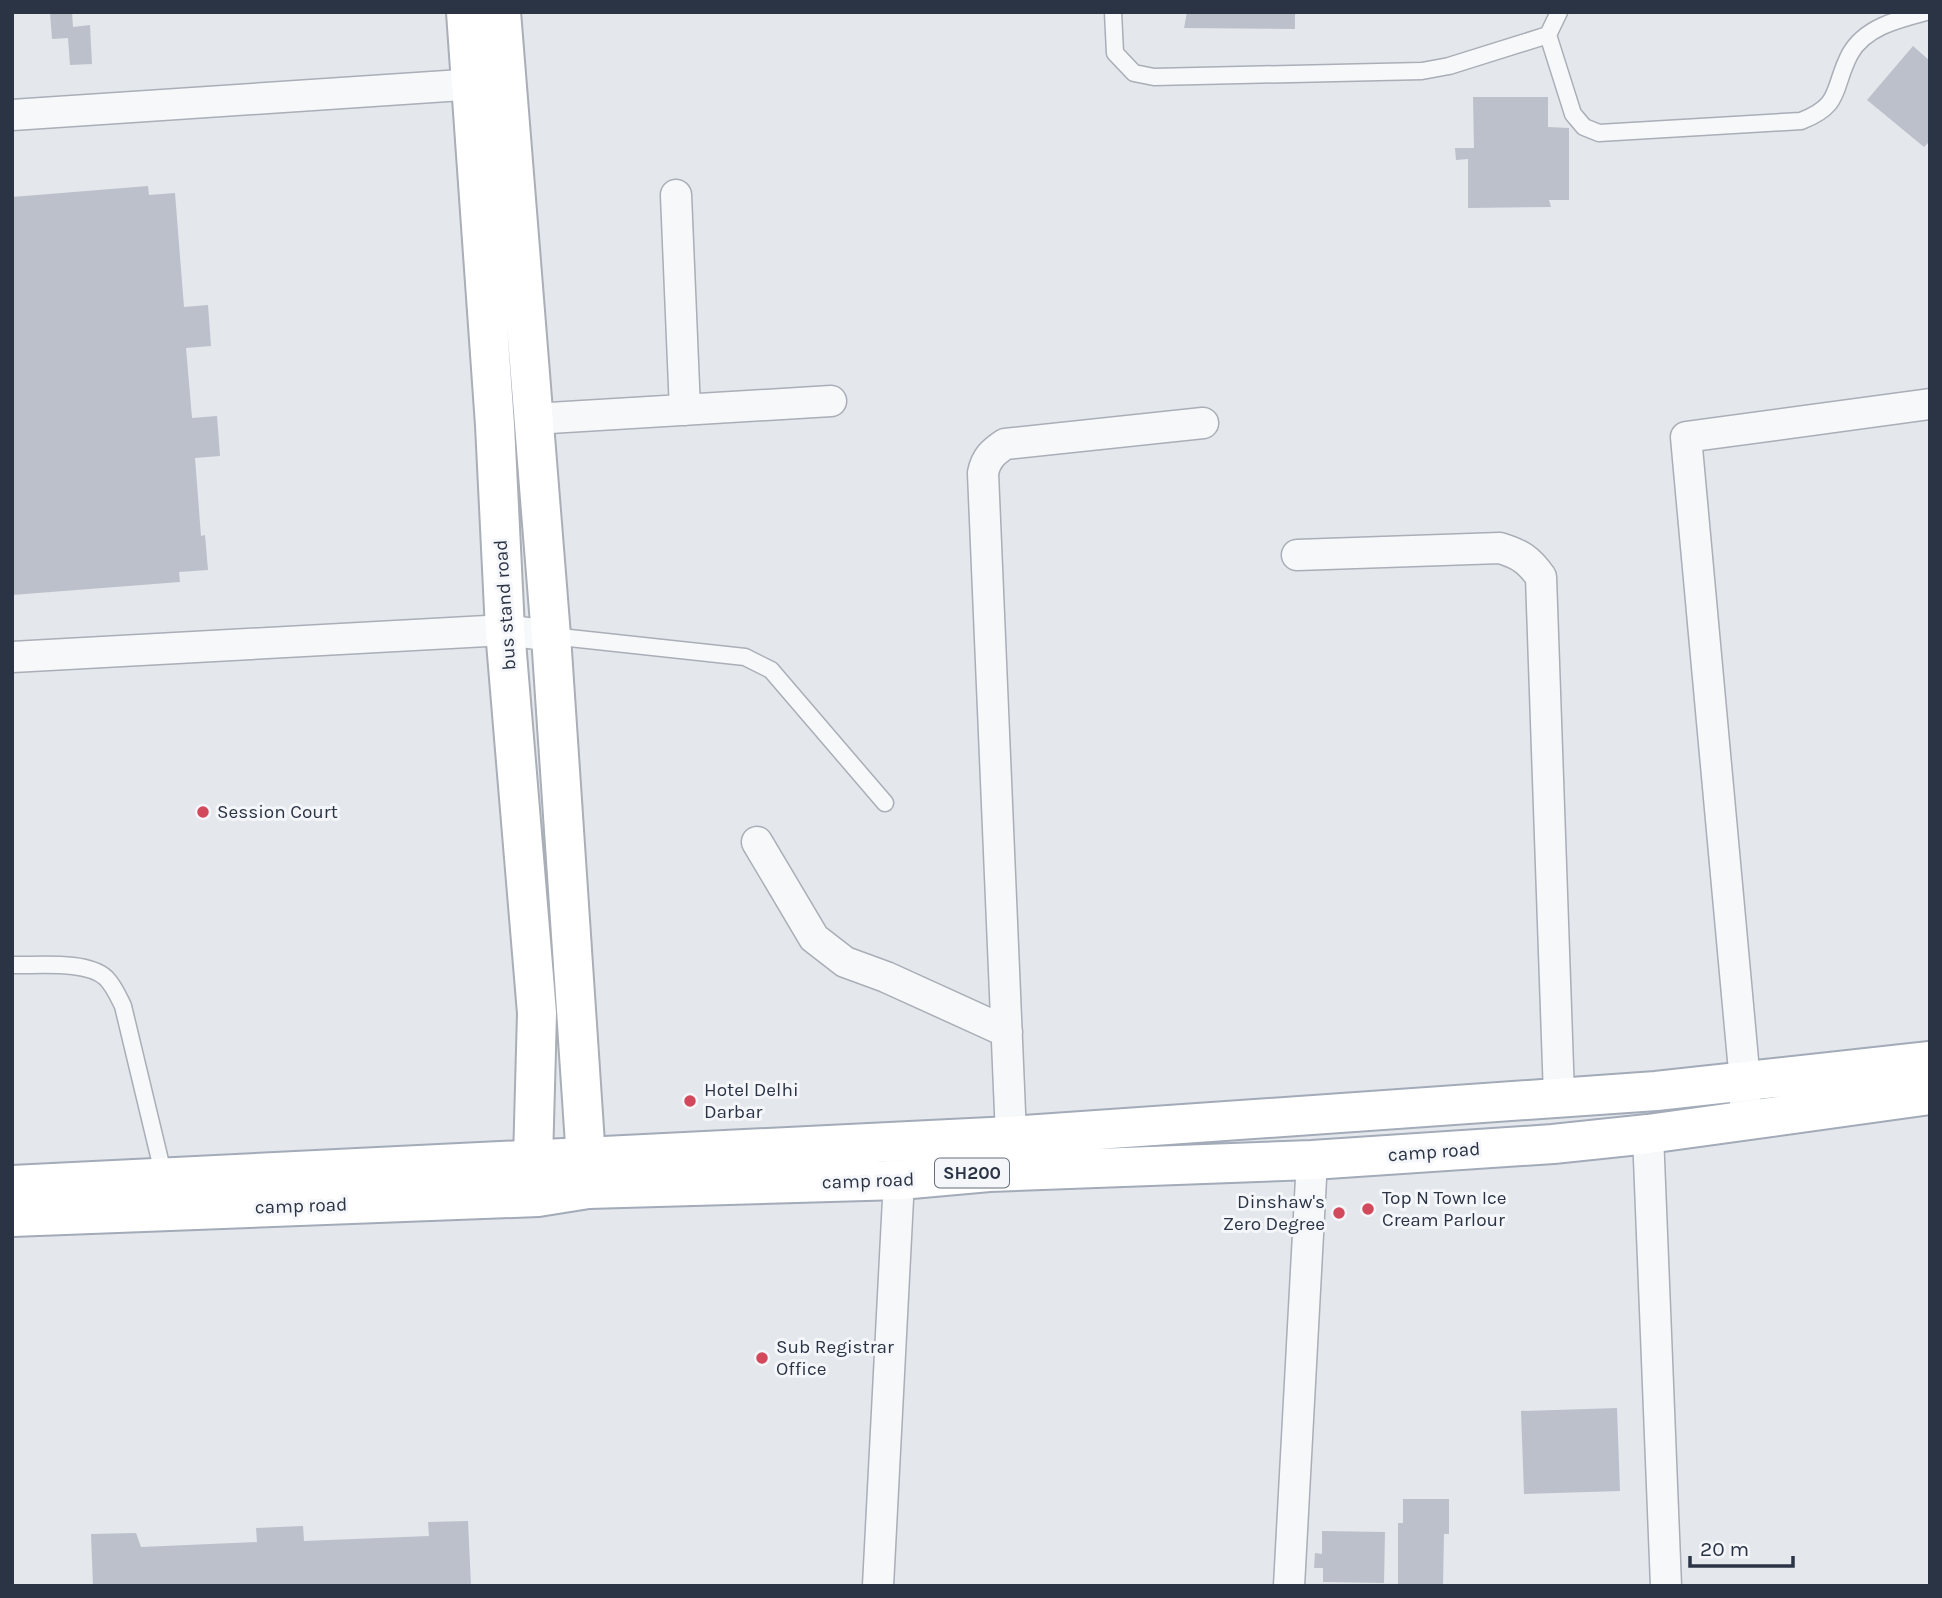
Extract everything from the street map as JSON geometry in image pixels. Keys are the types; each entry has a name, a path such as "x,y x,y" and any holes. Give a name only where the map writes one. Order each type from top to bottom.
{"main road":[{"name":"bus stand road","path":"466,12 489,83 533,419 551,636 587,1174"},
{"name":"bus stand road","path":"501,12 489,83 495,439 505,631 537,1013 535,1178"},
{"name":"camp road","path":"12,1185 166,1194 535,1178 901,1142 1657,1091 1930,1061"},
{"name":"camp road","path":"587,1174 900,1180 989,1172 1312,1160 1553,1144 1648,1134 1930,1095"},
{"name":"camp road","path":"12,1217 166,1194"}],"street":[{"path":"12,115 489,83"},
{"path":"676,195 685,410"},
{"path":"533,419 831,401"},
{"path":"1745,1121 1745,1082 1686,437 1930,404"},
{"path":"1011,1136 983,487 986,461 1005,444 1203,423"},
{"path":"1297,555 1500,548 1525,558 1541,577 1559,1096"},
{"path":"12,657 505,631 551,636"},
{"path":"757,842 814,938 845,962 886,977 1007,1032"},
{"path":"1648,1134 1666,1586"},
{"path":"878,1586 901,1142"},
{"path":"1289,1586 1312,1160"}],"lane":[{"path":"1113,12 1115,53 1134,73 1154,77 1422,71 1449,66 1548,35"},
{"path":"1559,12 1548,35 1573,114 1584,127 1599,133 1801,121 1818,114 1831,104 1851,52 1870,34 1891,20 1926,12"},
{"path":"551,636 746,657 758,662 771,670 885,803"},
{"path":"12,965 85,967 103,975 115,989 123,1006 166,1194"}],"building":[{"path":"50,12 72,12 73,27 90,25 92,64 70,65 68,38 52,39"},
{"path":"1187,12 1295,12 1295,29 1184,28"},
{"path":"1913,46 1930,61 1930,141 1924,147 1867,100"},
{"path":"1473,97 1548,97 1548,127 1569,128 1569,200 1549,200 1551,207 1468,208 1468,159 1456,160 1455,148 1474,148"},
{"path":"148,186 149,195 175,193 184,307 208,305 211,346 186,348 192,418 217,416 220,456 195,458 201,536 205,535 208,570 179,572 180,582 12,595 12,197"},
{"path":"1617,1408 1620,1491 1524,1494 1521,1411"},
{"path":"1403,1499 1449,1499 1449,1534 1444,1534 1443,1586 1398,1586 1398,1523 1403,1523"},
{"path":"468,1521 471,1586 93,1586 91,1534 136,1533 141,1547 257,1542 256,1528 303,1526 304,1541 429,1536 428,1522"},
{"path":"1322,1531 1385,1532 1384,1583 1323,1582 1323,1568 1314,1568 1315,1553 1322,1554"}],"place":[{"name":"Session Court","path":"203,812"},
{"name":"Hotel Delhi Darbar","path":"690,1101"},
{"name":"Top N Town Ice Cream Parlour","path":"1368,1209"},
{"name":"Dinshaw's Zero Degree","path":"1339,1213"},
{"name":"Sub Registrar Office","path":"762,1358"}]}
